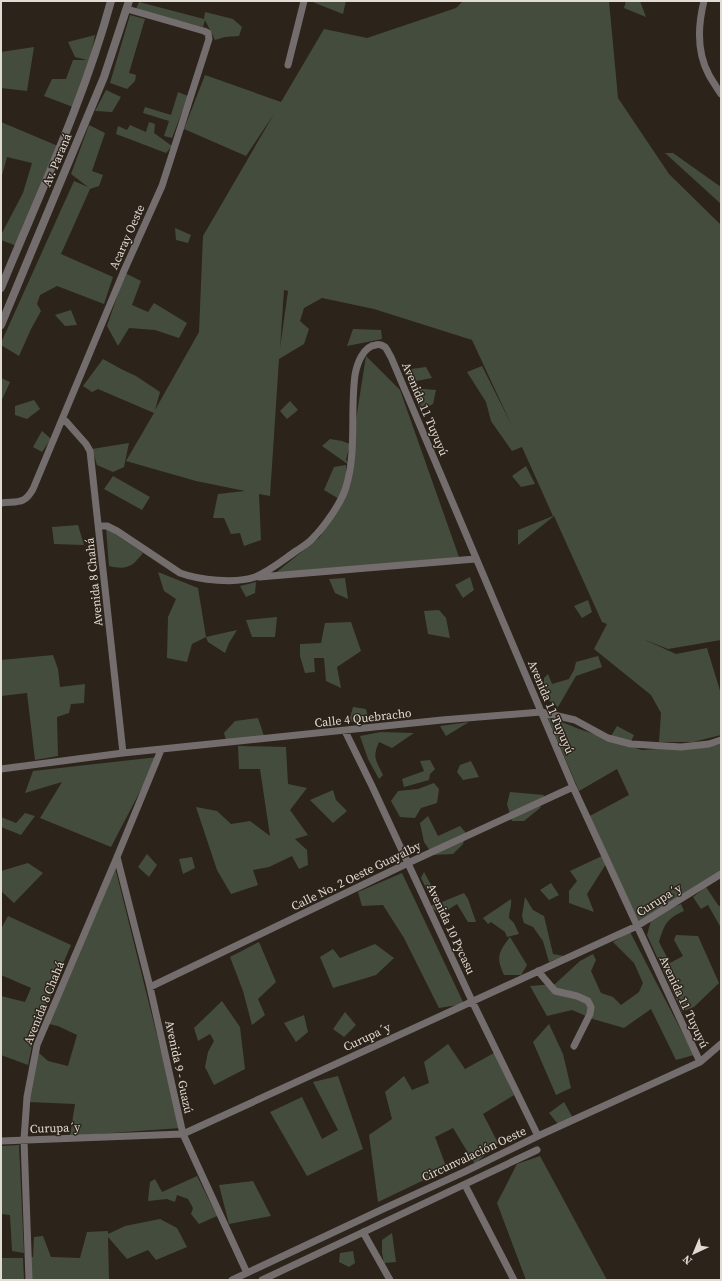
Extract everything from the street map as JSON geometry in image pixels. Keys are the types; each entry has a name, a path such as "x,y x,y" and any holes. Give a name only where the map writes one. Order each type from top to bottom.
{"street":[{"name":"Av. Paraná","path":"1,288 81,93 102,35 111,1"},
{"path":"288,65 304,1"},
{"path":"704,1 700,41 702,58 709,75 721,94"},
{"name":"Av. Paraná","path":"1,325 104,77 128,5"},
{"name":"Acaray Oeste","path":"1,503 23,501 29,496 33,489 123,273 162,186 209,39 208,33 204,31 128,5"},
{"path":"64,134 78,139"},
{"name":"Avenida 11 Tuyuyú","path":"255,577 268,571 312,540 322,529 340,500 346,489 349,476 353,443 355,374 362,355 370,347 378,344 385,347 391,357 475,559 573,787 700,1062"},
{"name":"Avenida 8 Chahá","path":"63,418 86,444 90,451 123,754"},
{"path":"98,526 110,527 180,573 192,578 242,580 255,577 475,559"},
{"name":"Calle 4 Quebracho","path":"1,769 123,754 442,720 541,712 575,720 608,738 631,744 681,747 709,744 721,740"},
{"name":"Avenida 10 Pycasu","path":"345,731 472,1001 538,1136"},
{"name":"Avenida 8 Chahá","path":"29,1280 24,1140 27,1097 37,1045 161,750"},
{"path":"1,764 1,769"},
{"name":"Calle No. 2 Oeste Guayalby","path":"150,987 408,863 573,787"},
{"name":"Avenida 9 - Guazú","path":"117,857 150,987 183,1134 247,1273"},
{"name":"Curupa´y","path":"1,1141 183,1134 637,926 721,874"},
{"path":"538,971 555,991 577,996 588,1001 591,1007 590,1014 574,1046"},
{"name":"Circunvalación Oeste","path":"232,1280 538,1136 700,1062 721,1044"},
{"path":"262,1280 273,1278 363,1232 537,1150"},
{"path":"465,1185 514,1280"},
{"path":"363,1232 390,1280"}],"green space":[{"path":"310,1 346,1 343,14"},
{"path":"463,1 609,1 618,98 669,174 721,225 721,640 668,649 643,639 676,654 707,648 721,694 721,735 693,742 659,742 661,713 651,695 594,649 607,624 602,622 554,516 518,545 518,530 553,516 522,447 512,451 491,421 486,402 467,372 482,366 512,426 472,340 374,309 322,298 304,308 300,321 309,329 304,344 279,359 270,496 259,494 261,540 244,546 240,533 231,534 224,518 213,518 218,494 245,491 196,481 126,461 154,413 98,389 92,392 83,386 103,359 136,376 160,392 155,410 199,332 203,236 274,114 246,156 184,129 205,75 281,102 324,29 367,38 456,8","holes":["284,290 288,291 280,348"]},
{"path":"626,1 640,1 646,17 624,8"},
{"path":"139,2 204,19 205,12 233,19 242,27 239,36 225,37 215,40 205,20 203,27 136,9"},
{"path":"130,15 145,19 129,73 136,75 135,81 127,89 110,83"},
{"path":"95,35 90,60 73,107 44,96 52,79 66,79 73,60 87,60 75,57 68,42"},
{"path":"34,47 27,91 1,88 1,52"},
{"path":"106,90 121,97 112,112 95,111"},
{"path":"178,92 188,96 172,138 164,136 169,121 143,113 145,107 171,115"},
{"path":"1,122 58,146 17,246 1,240 1,235 23,193 32,163 7,157 1,179"},
{"path":"149,122 155,124 154,133 172,146 166,153 116,134 118,126 127,130 130,125 146,132"},
{"path":"89,125 105,133 92,171 103,175 99,186 90,189 61,254 113,277 104,304 57,286 40,295 37,304 41,311 19,356 1,345 1,343 74,181 88,187 71,174"},
{"path":"665,153 673,153 721,187 721,204"},
{"path":"175,228 191,235 188,243 176,240"},
{"path":"125,273 141,281 132,305 148,312 154,303 187,323 179,338 155,330 129,328 118,346 107,326"},
{"path":"71,310 77,325 65,326 55,315"},
{"path":"353,329 381,330 382,339 347,346"},
{"path":"366,356 400,390 459,557 273,575 320,537 338,503 339,499 324,490 334,467 346,465 346,474 349,465 322,446 330,439 350,444 346,460 349,464"},
{"path":"426,367 432,378 416,381 411,369"},
{"path":"1,378 10,382 1,402"},
{"path":"413,388 436,390 433,404 420,411"},
{"path":"34,400 40,409 27,419 15,415 15,406"},
{"path":"290,401 298,410 287,419 280,411"},
{"path":"42,431 51,439 42,452 33,447"},
{"path":"129,443 124,467 113,472 97,465 92,449"},
{"path":"526,466 535,484 521,487 512,476"},
{"path":"113,476 150,497 142,510 104,489"},
{"path":"78,525 84,545 54,544 52,527"},
{"path":"106,528 143,553 136,562 129,566 120,568 109,566"},
{"path":"158,572 198,588 206,637 192,644 187,662 167,658 168,617 176,599 164,591"},
{"path":"470,577 474,590 463,598 455,585"},
{"path":"345,578 348,599 335,593 329,579"},
{"path":"256,582 255,593 246,597 240,586"},
{"path":"588,600 592,612 582,618 574,606"},
{"path":"439,610 446,618 450,638 428,634 424,611"},
{"path":"277,617 275,637 252,637 246,620"},
{"path":"351,622 361,651 337,667 341,688 326,681 324,658 314,658 315,672 305,673 300,656 300,644 321,643 325,623"},
{"path":"237,630 225,653 208,642 206,637"},
{"path":"53,655 58,669 60,687 85,684 84,703 71,704 69,713 57,717 58,756 35,760 27,693 1,696 1,660"},
{"path":"598,656 602,667 576,676 558,707 544,697 544,678 548,674 552,684 569,679 576,662"},
{"path":"353,707 366,709 369,722 349,722"},
{"path":"547,716 579,729 642,750 718,745 721,743 721,871 639,921 586,818 629,795 617,769 579,791"},
{"path":"258,718 264,736 226,740 224,733 235,721"},
{"path":"469,722 446,736 440,726"},
{"path":"617,726 634,735 630,744 610,738"},
{"path":"381,732 414,733 392,748 379,742 375,756 383,775 379,779 368,759 360,736"},
{"path":"238,746 286,747 288,784 307,788 290,810 308,835 295,839 307,850 308,865 299,869 292,856 269,867 253,870 258,885 231,894 217,870 196,807 217,811 231,824 250,821 270,836 260,769 239,769"},
{"path":"158,757 111,847 40,818 62,782 25,793 33,771"},
{"path":"430,760 435,769 430,774 429,780 404,787 402,779 424,771 420,761"},
{"path":"471,761 479,777 463,780 457,772 460,765"},
{"path":"434,783 439,789 437,803 421,808 415,818 400,817 391,801 398,791 418,789"},
{"path":"333,790 336,800 347,811 333,823 310,800"},
{"path":"510,792 544,795 540,808 524,821 512,821 507,804"},
{"path":"25,813 35,816 21,835 1,827 1,817 16,823"},
{"path":"428,816 438,836 460,826 466,833 463,844 453,854 433,855 424,842 420,823"},
{"path":"147,854 157,865 149,877 138,867"},
{"path":"602,856 606,864 587,894 594,912 569,903 569,891 577,881 570,871"},
{"path":"192,857 195,868 183,874 179,859"},
{"path":"28,863 43,873 14,903 1,891 1,871"},
{"path":"115,867 180,1128 70,1136 75,1104 28,1102 39,1053 48,1061 68,1066 77,1035 58,1026 49,1024"},
{"path":"424,872 436,894 431,898 421,878"},
{"path":"402,873 464,1004 439,1008 404,938 383,905 362,906 358,892"},
{"path":"551,883 559,895 549,900 540,890"},
{"path":"706,887 721,907 721,928 708,905 701,909 693,897"},
{"path":"464,893 468,899 476,922 468,922 457,904 440,915 430,906 442,902"},
{"path":"525,897 533,910 544,916 553,954 564,956 549,962 543,941 533,927 524,923 522,916"},
{"path":"511,899 509,918 514,923 519,934 507,937 505,932 491,922 488,924 483,918"},
{"path":"681,904 684,911 670,919 659,942 670,963 683,956 674,940 676,935 698,936 719,983 694,1007 682,1012 647,935 652,917"},
{"path":"8,916 71,945 50,994 51,995 33,1041 28,1065 1,1055 1,996 25,1002 31,988 1,975 1,929"},
{"path":"630,932 694,1055 676,1060 651,1009 624,1028 593,1019 572,1010 547,1016 530,986 555,984 580,961 593,954 596,960 591,971 601,993 613,997 621,1005 639,992 643,983 634,963 613,942"},
{"path":"510,937 527,965 521,975 504,975 500,964 499,959 501,951"},
{"path":"259,942 276,982 258,999 265,1015 252,1025 243,991 230,957"},
{"path":"375,944 394,958 376,975 333,988 320,957 333,949 340,958"},
{"path":"222,1001 240,1027 245,1069 214,1085 205,1067 208,1052 214,1041 210,1034 198,1041 194,1028"},
{"path":"345,1012 356,1025 344,1037 333,1029"},
{"path":"304,1015 308,1032 296,1042 284,1023"},
{"path":"549,1024 563,1054 571,1088 556,1095 533,1042"},
{"path":"448,1044 465,1069 494,1053 514,1095 483,1114 498,1143 475,1164 453,1128 435,1137 447,1169 378,1202 369,1135 392,1119 385,1092 404,1076 412,1090 429,1083 424,1062"},
{"path":"338,1076 363,1149 307,1176 270,1112 302,1097 322,1139 338,1130 313,1082"},
{"path":"564,1102 573,1118 558,1124 549,1113"},
{"path":"19,1145 24,1253 12,1251 10,1215 1,1214 1,1146"},
{"path":"540,1156 607,1280 526,1280 497,1203 517,1164"},
{"path":"197,1176 217,1216 199,1224 191,1214 193,1208 188,1199 177,1195 175,1202 167,1199 148,1201 150,1182 155,1179 162,1192"},
{"path":"253,1181 271,1216 229,1224 219,1185"},
{"path":"160,1219 177,1228 187,1247 156,1260 148,1250 127,1259 108,1237 109,1280 30,1280 29,1257 33,1257 34,1237 43,1236 51,1257 80,1258 87,1232 108,1231 108,1234 125,1226"},
{"path":"392,1233 396,1262 384,1263 382,1240"},
{"path":"353,1251 355,1263 349,1267 339,1262 340,1253"},
{"path":"1,1258 23,1258 24,1280 1,1280"}]}
